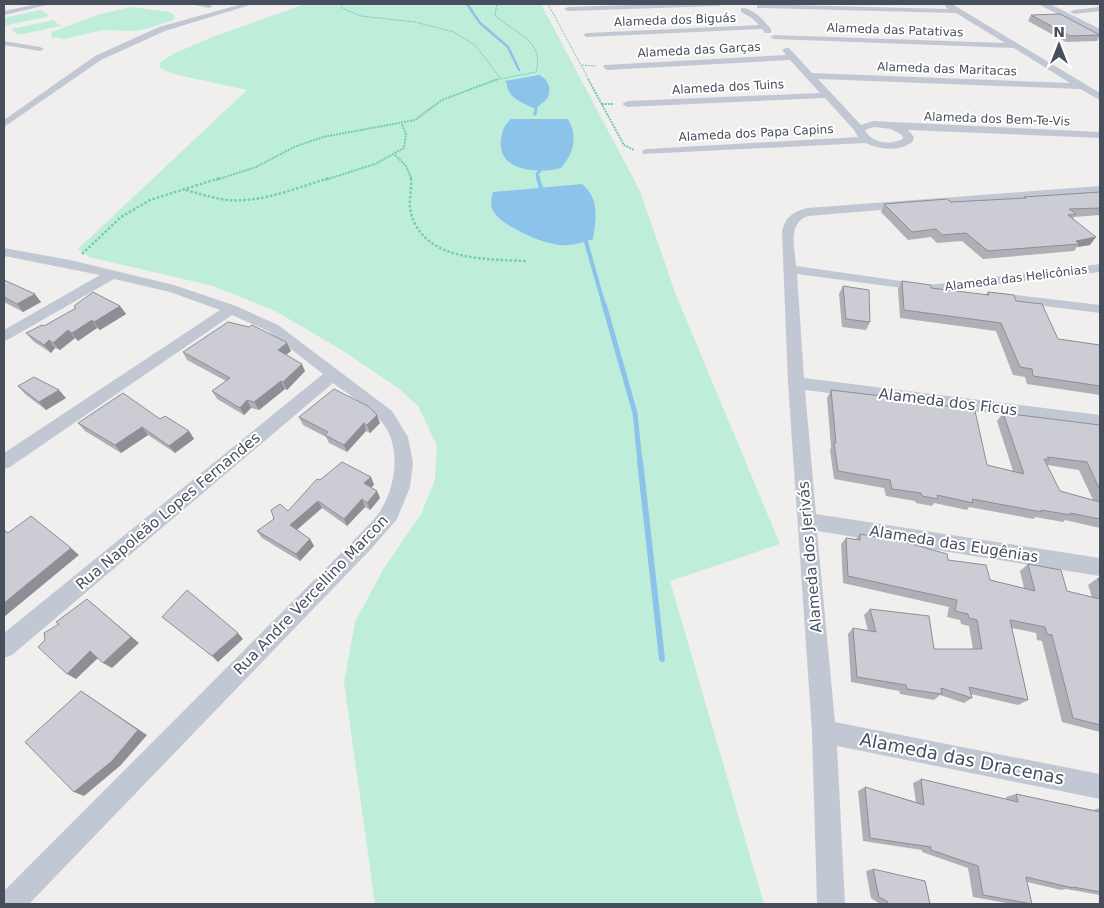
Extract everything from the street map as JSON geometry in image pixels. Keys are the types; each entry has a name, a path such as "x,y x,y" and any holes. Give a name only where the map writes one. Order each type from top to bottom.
{"main road":[{"path":"1043,4 1100,33"},
{"path":"1058,4 1100,24"}],"street":[{"path":"4,13 47,4"},
{"path":"194,4 209,6"},
{"path":"4,124 98,58 162,29 249,4"},
{"path":"568,9 719,4"},
{"path":"946,4 1100,97"},
{"path":"734,8 744,10 958,11"},
{"path":"757,9 765,27 829,95 867,140"},
{"path":"1074,12 1100,9"},
{"name":"Alameda dos Biguás","path":"587,35 765,27"},
{"name":"Alameda das Patativas","path":"774,37 1015,46"},
{"path":"4,43 40,50"},
{"name":"Alameda das Garças","path":"607,67 793,57"},
{"name":"Alameda das Maritacas","path":"811,76 1082,86"},
{"name":"Alameda dos Tuins","path":"627,104 829,95"},
{"path":"846,114 873,124"},
{"path":"4,129 15,116"},
{"path":"859,129 873,124"},
{"name":"Alameda dos Bem-Te-Vis","path":"873,124 1100,135"},
{"name":"Alameda dos Papa Capins","path":"647,152 867,140 886,145 895,145 908,141 909,137 906,133 892,126"},
{"name":"Alameda dos Jerivás","path":"831,904 824,732 796,382 789,222 798,214 1100,190"},
{"name":"Rua Andre Vercellino Marcon","path":"4,252 70,264 174,290 231,309 273,328 386,415 399,437 404,463 401,487 390,512 365,542 10,904"},
{"name":"Alameda das Helicônias","path":"932,288 1100,268"},
{"path":"791,269 1100,309"},
{"path":"4,336 112,274"},
{"path":"1025,276 1022,281 1024,287 1029,294 1044,303"},
{"path":"4,462 231,309"},
{"name":"Rua Napoleão Lopes Fernandes","path":"4,648 332,375"},
{"name":"Alameda dos Ficus","path":"796,382 1100,422"},
{"name":"Alameda das Eugênias","path":"808,521 1100,567"},
{"name":"Alameda das Dracenas","path":"824,732 1100,787"}],"path":[{"path":"342,4 342,8 358,16 419,22 445,29 464,38 484,54 500,78"},
{"path":"70,264 102,237 121,217 150,200 256,167 294,147 316,139 415,120 442,100 500,78 536,72 539,66 538,51 526,38 498,18 495,14 497,4"},
{"path":"548,4 624,145 632,150 647,152"},
{"path":"186,190 218,198 253,200 271,197 322,180 371,168 404,148 406,134 402,124"},
{"path":"395,155 413,176 410,202 413,220 419,230 438,246 452,253 527,261"}],"green space":[{"path":"305,4 541,4 640,191 676,295 780,544 670,581 764,904 375,904 344,682 355,622 384,568 421,514 435,480 437,446 418,406 398,388 340,349 275,311 213,286 89,257 78,249 247,90 173,74 160,68 159,63 173,54 210,38"},
{"path":"131,7 170,12 174,15 174,20 134,31 103,30 64,39 51,37 52,32 97,15"},
{"path":"40,10 50,16 4,26 4,18"},
{"path":"53,20 61,26 18,35 11,29"}],"water":[{"path":"539,75 546,81 549,87 549,94 536,109 513,97 505,81"},
{"path":"511,119 568,119 574,138 572,150 561,168 542,171 532,170 513,165 506,159 502,151 501,140 504,128"},
{"path":"582,184 592,196 596,216 593,239 580,243 559,245 533,238 505,223 493,211 491,206 493,192"}],"building":[{"path":"1060,14 1100,35 1070,36 1031,15"},
{"path":"1100,192 1100,208 1069,209 1076,214 1068,215 1096,237 1076,241 1079,244 988,251 966,233 942,235 936,229 912,232 884,204 947,199 951,202 1026,198 1024,197"},
{"path":"4,280 35,294 17,304 4,297"},
{"path":"902,281 931,285 931,288 989,295 988,292 1014,295 1016,301 1042,304 1058,339 1100,345 1100,386 1033,376 1032,369 1020,367 1001,323 904,310"},
{"path":"843,286 869,290 870,322 846,319"},
{"path":"93,292 120,306 94,322 92,320 72,333 68,330 53,343 49,340 44,345 26,333 42,325 44,326 76,308 74,306"},
{"path":"228,322 249,327 252,325 286,342 278,350 302,364 283,382 281,381 254,402 247,400 240,408 212,391 230,378 183,352"},
{"path":"34,377 59,390 39,402 18,386"},
{"path":"334,389 368,406 377,415 367,425 364,423 344,445 325,435 328,432 299,417"},
{"path":"831,390 940,403 940,405 975,411 987,465 1024,474 1003,413 1100,425 1100,490 1087,462 1047,457 1049,460 1044,459 1060,491 1100,502 1100,519 1070,513 1071,515 1041,510 1042,512 972,499 973,503 937,495 938,499 922,496 921,493 892,489 890,480 838,471 834,443 836,443"},
{"path":"123,393 160,419 165,416 189,431 169,446 142,427 115,445 78,423"},
{"path":"342,462 371,477 364,483 377,491 367,503 362,499 344,519 318,501 290,525 310,539 296,554 257,531 274,519 271,510 280,504 288,511 317,479 320,480"},
{"path":"31,516 71,548 4,603 4,530 8,533"},
{"path":"860,534 908,543 947,554 948,560 986,565 990,580 1035,591 1028,564 1061,570 1067,591 1100,599 1100,725 1073,718 1052,635 1047,634 1045,627 1010,620 1028,700 969,687 972,698 941,688 942,694 907,689 906,685 857,677 853,628 876,632 870,609 929,616 934,649 982,649 977,620 969,618 968,614 955,611 957,600 848,576 846,538 860,540"},
{"path":"187,590 238,633 212,656 162,617"},
{"path":"87,599 131,637 103,663 90,651 67,674 38,647 45,640 44,633 59,624 56,622"},
{"path":"81,691 138,730 112,761 74,792 25,742"},
{"path":"921,779 1018,802 1016,794 1100,812 1100,892 1026,877 1032,904 983,895 978,866 931,850 931,847 870,838 865,787 924,805"},
{"path":"873,869 925,881 930,904 888,904 888,902 879,897"}],"waterway":[{"path":"467,4 480,23 508,47 519,70"},
{"path":"535,114 536,109"},
{"path":"539,180 537,174 540,171"},
{"path":"538,178 541,188"},
{"path":"586,242 604,305"},
{"path":"604,304 635,413 640,462"},
{"path":"640,461 662,659"}]}
